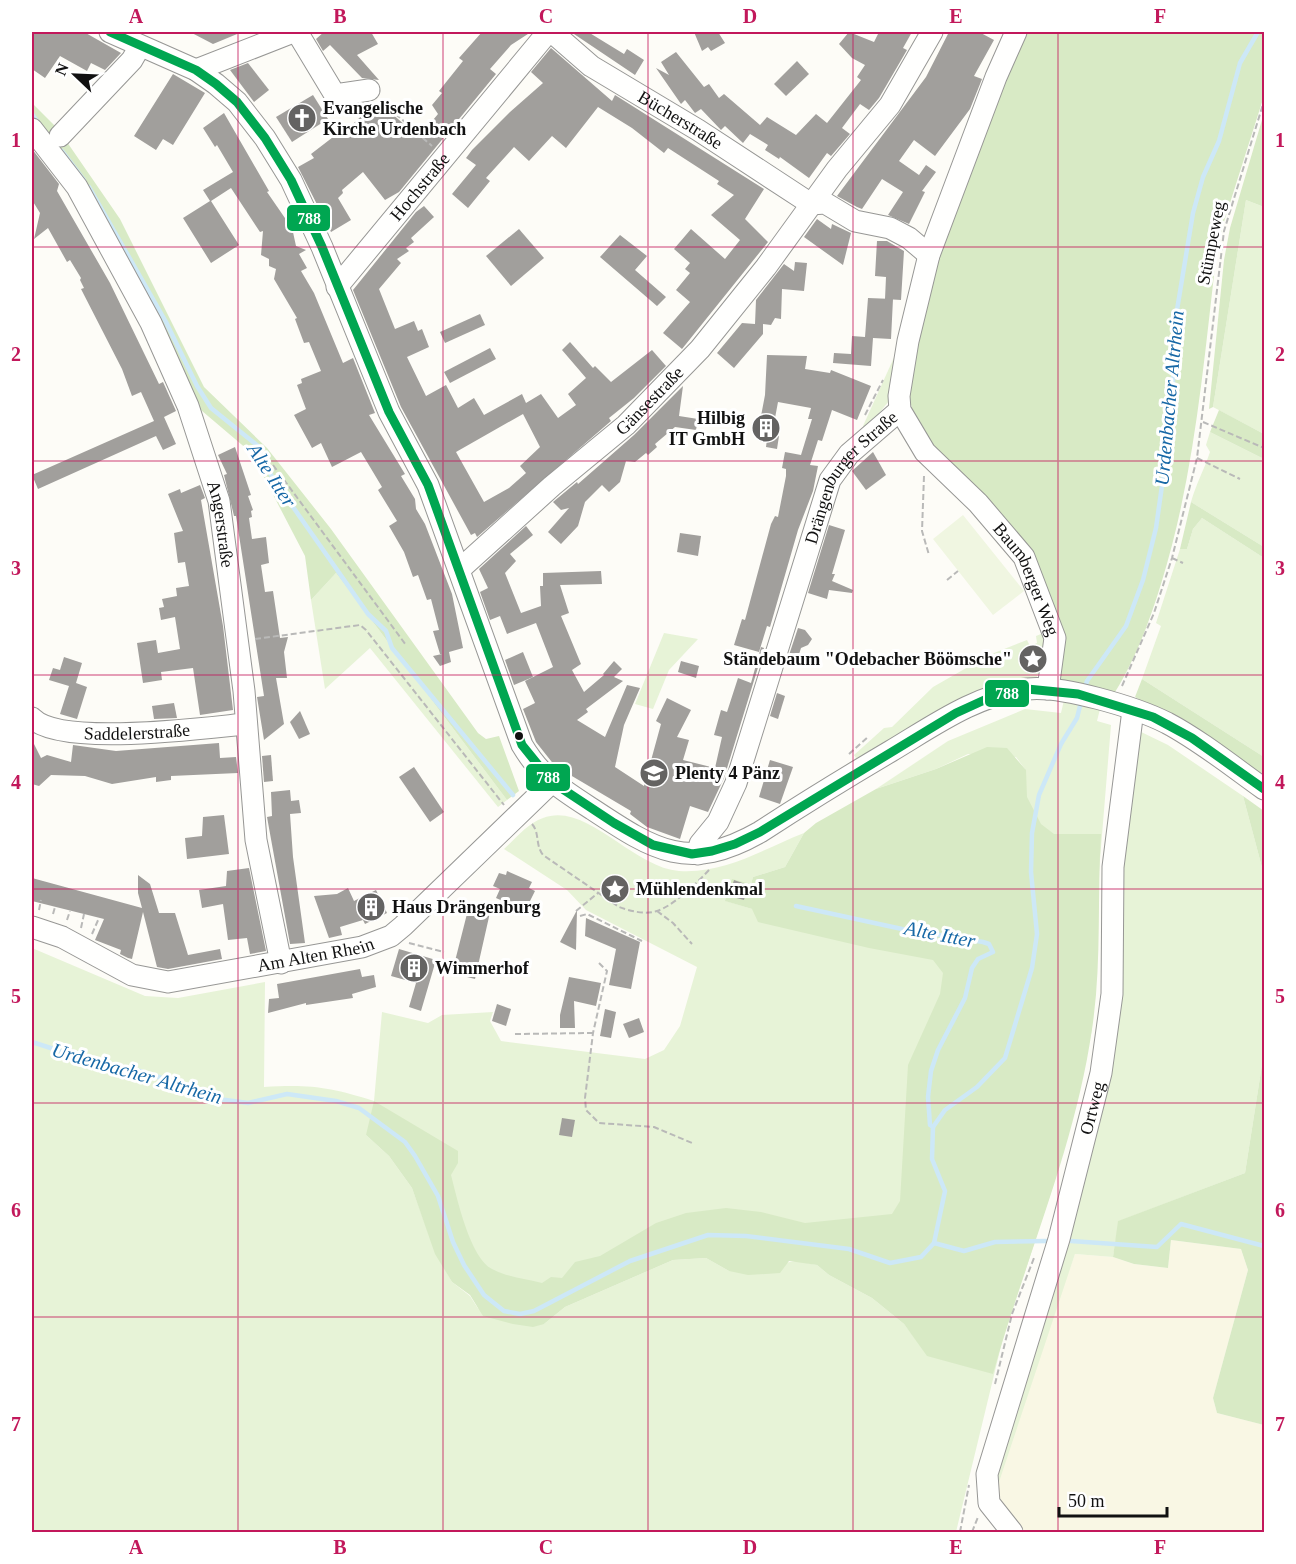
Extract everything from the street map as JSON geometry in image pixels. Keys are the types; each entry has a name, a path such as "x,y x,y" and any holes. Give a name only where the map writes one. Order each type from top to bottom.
{"street":[{"path":"110,32 196,70 237,102 265,138 302,202 389,412 428,485 522,745 532,763 551,783 649,845 705,860 746,840 970,706 1013,691 1054,691 1117,705 1176,729 1264,789"},
{"name":"Hochstraße","path":"337,287 444,156 550,32"},
{"name":"Bücherstraße","path":"550,32 591,66 698,130 811,204"},
{"name":"Gänsestraße","path":"459,570 552,486 626,425 700,349 890,105 933,32"},
{"name":"Drängenburger Straße","path":"705,860 700,844 718,822 736,783 830,480 849,454 900,410 899,396 908,341 929,255 996,76 1016,32"},
{"path":"196,70 286,33 335,95 369,90"},
{"path":"60,136 132,60 140,46"},
{"name":"Angerstraße","path":"32,129 77,187 101,226 151,323 188,406 219,501 237,641 256,840 281,963"},
{"path":"811,204 825,203 855,221 890,228 909,238 929,255"},
{"name":"Baumberger Weg","path":"900,410 925,452 987,512 1024,557 1055,638 1054,691"},
{"name":"Ortweg","path":"1012,1533 996,1515 988,1494 987,1474 1049,1273 1101,1073 1112,994 1117,705"},
{"name":"Saddelerstraße","path":"32,718 44,724 67,729 119,734 245,724"},
{"name":"Am Alten Rhein","path":"32,927 63,937 132,975 157,981 184,981 354,949 391,936 528,815 551,783"}],"path":[{"path":"369,90 444,156"},
{"name":"Stümpeweg","path":"1117,705 1123,685 1150,623 1172,558 1197,458 1224,231 1264,101"},
{"path":"864,418 883,379"},
{"path":"1203,422 1264,448"},
{"path":"925,452 922,531 928,555"},
{"path":"1197,458 1240,479"},
{"path":"273,465 406,645"},
{"path":"1172,558 1183,563"},
{"path":"947,580 958,572"},
{"path":"237,641 360,625 504,805 516,802 528,815 536,829 540,851 598,892 630,911 657,911 697,883 705,860"},
{"path":"576,911 598,892"},
{"path":"657,911 673,923 692,944"},
{"path":"579,916 587,914 642,942"},
{"path":"404,942 444,952"},
{"path":"599,963 607,971 593,1033 585,1098 586,1110 595,1121 606,1124 654,1127 692,1143"},
{"path":"515,1034 593,1033"}],"shaded area":[{"path":"1171,1240 1241,1249 1248,1270 1213,1398 1217,1413 1264,1425 1264,1532 1026,1532 1003,1510 994,1483 1075,1254 1113,1257 1134,1264 1168,1268"}],"green space":[{"path":"1021,32 1264,32 1264,96 1222,228 1216,258 1202,382 1182,504 1151,613 1134,657 1112,697 1060,686 1061,623 1045,586 928,449 916,422 907,391 923,290"},
{"path":"1264,32 1240,151 1097,721 1111,725 1098,884 1092,1030 1074,1112 1053,1186 1002,1342 956,1532 32,1532 32,948 145,996 178,998 265,982 264,1087 320,1088 345,1092 374,1101 382,1012 428,1023 442,1015 493,1012 490,1021 501,1041 645,1059 664,1050 680,1026 697,967 586,910 567,890 504,849 522,832 543,818 559,815 576,819 593,826 644,859 661,867 679,871 696,871 728,865 804,833 785,867 753,877 751,884 726,901 752,909 1025,769 1016,757 968,754 936,769 876,789 948,741 1025,709 1061,713 1068,683","holes":["381,1106 425,1133 438,1159","374,1131 426,1197 479,1310 470,1296 452,1282 436,1254 412,1188 389,1156 366,1135","723,1246 889,1276 927,1354 904,1324 872,1298 829,1275 817,1265 797,1261 729,1271 706,1258 673,1260 565,1307 544,1324 480,1310"]},
{"path":"32,103 58,129 120,219 204,387 267,448 331,529 478,733 486,739 499,736 519,791 507,800 336,573 311,600 305,556 255,460 248,450 195,405 32,122"},
{"path":"1264,113 1264,207 1246,200 1213,407 1209,409 1224,260 1230,228"},
{"path":"1246,200 1264,207 1264,434 1213,407"},
{"path":"896,353 889,401 866,429 863,426"},
{"path":"1219,410 1264,434 1264,459 1210,432"},
{"path":"1210,432 1264,459 1264,547 1191,502 1210,452 1206,445"},
{"path":"1191,502 1264,547 1264,558 1202,518 1193,529 1187,549 1180,549"},
{"path":"963,515 1024,591 993,615 933,539"},
{"path":"1202,518 1264,558 1264,757 1142,679 1161,626 1156,623 1180,549 1187,549 1193,529"},
{"path":"336,573 507,800 498,807 370,648 325,689 311,600"},
{"path":"664,633 698,639 669,670 653,709 635,704"},
{"path":"1041,634 1044,637 1046,661 1036,678 809,790 856,758 854,755 884,728 892,727 933,687 989,655 1027,640 1030,646 1037,643 1036,636"},
{"path":"1142,679 1264,757 1264,781 1180,722 1135,697"},
{"path":"1135,729 1168,745 1243,796 1264,875 1264,1052 1245,1173 1119,1221 1113,1257 1075,1254 998,1485 994,1483 1063,1255 1119,907"},
{"path":"987,747 1007,748 1026,770 1027,797 1041,824 1054,834 1101,834 1097,981 1084,1073 1062,1160 993,1374 927,1356 904,1324 872,1298 829,1275 817,1265 789,1261 780,1273 748,1275 729,1271 706,1258 673,1260 565,1307 544,1324 533,1327 483,1316 470,1295 452,1282 435,1254 412,1188 389,1156 366,1135 374,1101 458,1151 458,1163 451,1175 461,1212 477,1253 492,1269 523,1279 542,1283 551,1277 562,1278 575,1262 600,1256 656,1223 686,1213 726,1208 761,1212 805,1223 892,1214 900,1201 908,1065 940,994 943,973 933,960 869,948 758,922 752,909 725,901 732,879 751,884 753,877 785,867 804,833 816,823 876,789 936,769"},
{"path":"1243,796 1264,811 1264,875"},
{"path":"1264,1052 1264,1425 1217,1413 1213,1398 1248,1270 1241,1249 1171,1240 1168,1268 1134,1264 1113,1257 1118,1221 1245,1173"}],"building":[{"path":"32,32 84,32 121,53 105,70 91,63 87,71 60,56 45,78 32,69"},
{"path":"190,32 242,32 213,44"},
{"path":"324,32 371,32 378,44 357,55 379,80 362,78 330,45 323,51 316,39"},
{"path":"482,32 531,32 511,45 490,69 496,74 399,192 385,200 363,172 342,190 343,193 338,198 351,220 331,232 298,167 314,158 311,154 337,134 339,137 370,108 376,116 384,107 419,137 438,114 432,105 442,93 439,91 463,61 459,58"},
{"path":"571,32 588,32 624,54 627,49 644,60 635,75"},
{"path":"694,32 718,32 725,43 711,51 708,47 702,51"},
{"path":"849,32 874,42 879,32 912,32 903,48 907,50 879,98 869,110 860,104 842,128 850,134 831,156 827,153 809,178 780,157 779,159 765,150 768,145 750,134 743,143 725,126 721,130 701,109 695,113 685,100 681,104 656,68 669,75 661,62 676,52 704,87 709,84 719,98 724,94 760,125 767,117 796,135 816,114 827,123 861,80 857,77 865,65 852,58 839,44"},
{"path":"949,32 979,32 994,40 974,76 982,79 970,109 935,156 914,140 899,161 919,175 926,165 936,172 922,191 925,192 909,224 888,215 903,192 882,179 862,209 837,196 926,77"},
{"path":"551,48 612,101 615,95 764,189 745,219 768,242 682,349 663,333 690,302 676,290 690,273 685,269 690,263 674,249 691,229 725,259 740,240 711,215 734,195 717,184 719,181 668,148 664,153 632,128 598,107 566,148 552,136 529,161 514,147 486,178 490,181 468,208 452,194 476,165 466,158 472,150 543,83 531,72"},
{"path":"797,61 809,74 786,96 774,84"},
{"path":"248,63 269,90 254,102 230,70"},
{"path":"173,74 205,93 173,145 163,139 156,150 134,136"},
{"name":"Evangelische Kirche Urdenbach","path":"313,95 328,119 292,142 276,117"},
{"path":"224,113 269,191 267,192 287,221 291,223 296,246 306,250 299,254 307,268 301,271 314,293 343,363 353,358 375,413 369,415 405,474 401,476 415,499 416,509 425,524 452,594 463,648 449,652 451,662 440,666 433,656 442,654 440,654 433,631 439,630 431,599 427,600 418,575 413,577 404,552 389,526 397,521 378,490 382,487 361,452 332,467 321,443 312,448 294,415 306,409 297,385 302,383 301,379 321,371 309,342 304,343 295,319 297,318 274,279 276,269 269,266 269,259 261,255 263,231 260,232 231,188 211,201 239,245 211,263 183,218 210,201 203,190 233,172 217,145 215,147 203,128"},
{"path":"32,149 59,184 57,191 110,283 159,384 163,382 176,411 164,417 176,444 163,450 156,436 38,489 32,475 154,421 141,392 132,396 122,369 81,289 84,288 81,278 70,260 67,262 48,228 34,239 40,213 32,200"},
{"path":"424,206 434,217 411,238 414,242 406,248 409,251 397,259 401,263 379,289 395,329 414,321 418,331 422,329 429,347 407,357 426,396 446,385 458,408 474,398 484,415 522,394 526,403 541,394 558,418 576,405 568,394 586,378 562,350 570,342 593,368 595,366 611,382 652,350 666,366 634,398 609,418 611,421 477,537 475,533 471,535 401,407 353,290 416,212","holes":["523,414 540,447 520,466 526,473 509,488 484,502 456,452"]},
{"path":"817,219 831,229 832,224 851,233 843,265 804,237"},
{"path":"519,229 544,258 511,286 486,256"},
{"path":"620,235 647,256 635,270 666,297 657,306 600,257"},
{"path":"877,241 887,241 904,251 901,300 885,299 886,277 875,276"},
{"path":"795,262 807,263 804,291 782,289 781,319 775,318 771,325 763,324 763,334 734,368 717,353 742,323 755,324 756,300 784,264 794,271"},
{"path":"868,298 893,299 891,339 873,338 871,366 833,363 834,353 851,354 852,336 865,337"},
{"path":"480,314 485,325 445,343 440,332"},
{"path":"490,348 496,359 450,383 444,372"},
{"path":"767,355 807,356 805,369 830,373 831,370 871,386 857,420 832,410 822,441 818,440 810,465 818,466 813,491 798,530 770,627 767,626 759,652 734,645 742,619 745,620 771,524 775,516 778,517 786,476 786,469 782,468 785,452 801,455 812,419 808,419 811,408 778,402 772,434 779,436 777,449 766,447 767,439 757,437 765,395"},
{"path":"683,386 679,416 698,419 696,430 675,427 655,444 657,447 648,455 646,453 635,462 626,461 620,482 609,492 602,485 585,502 578,526 561,544 548,532 569,508 561,510 553,502 577,482 578,484 634,435"},
{"path":"235,447 251,495 248,496 253,510 251,511 252,517 249,518 252,539 266,537 269,563 261,565 265,592 273,591 280,638 288,637 284,652 287,678 276,678 284,724 264,740 257,697 264,696 236,516 234,516 224,475 227,474 218,455"},
{"path":"873,452 886,475 866,490 852,471"},
{"path":"200,485 205,498 201,500 223,626 233,710 200,715 193,668 161,672 162,680 143,683 137,643 156,640 158,653 180,649 175,617 161,620 159,608 164,607 162,599 177,596 176,588 189,586 185,562 178,563 174,533 183,531 168,494 180,489 181,493"},
{"path":"829,525 845,530 832,581 853,590 852,593 829,590 827,599 808,593"},
{"path":"526,526 533,535 510,554 516,561 505,573 521,613 541,606 540,586 543,586 543,573 601,571 602,584 560,585 569,613 561,616 581,664 572,670 584,692 604,675 614,661 622,669 614,677 623,681 586,709 588,712 577,720 605,737 627,685 640,688 624,725 615,767 644,786 661,724 656,721 667,698 691,710 677,737 689,740 683,760 715,768 722,737 714,735 721,710 727,712 738,678 751,683 761,647 764,648 724,778 708,812 690,806 680,839 647,827 630,814 631,811 555,766 536,742 523,709 535,703 525,681 553,667 536,623 507,634 500,616 490,620 480,592 488,588 479,569"},
{"path":"680,533 701,536 698,556 677,552"},
{"path":"798,628 805,630 812,639 808,645 801,648 795,667 786,664"},
{"path":"523,652 533,677 514,685 505,660"},
{"path":"64,657 82,663 76,683 87,687 77,719 60,714 69,686 49,680 53,668 60,670"},
{"path":"681,661 699,666 696,678 678,672"},
{"path":"777,693 785,696 778,719 770,716"},
{"path":"174,703 177,718 154,719 152,706"},
{"path":"300,711 310,734 299,739 290,722"},
{"path":"32,740 41,758 47,755 71,762 73,745 116,751 219,743 220,758 236,757 238,773 171,776 171,780 156,782 156,777 112,784 85,776 51,775 39,786 32,784"},
{"path":"271,755 273,781 264,782 262,756"},
{"path":"770,760 793,767 780,804 759,797"},
{"path":"414,767 444,812 430,822 399,777"},
{"path":"290,790 291,801 299,800 301,813 290,814 293,857 305,943 290,944 267,817 272,816 271,792"},
{"path":"224,815 229,854 187,859 185,838 202,836 203,817"},
{"path":"249,868 266,951 250,954 247,938 228,940 223,904 202,908 199,890 226,886 227,871"},
{"path":"507,871 532,882 529,888 535,891 528,905 519,902 512,905 496,898 500,889 493,886 499,873 506,875"},
{"path":"138,875 150,884 159,913 175,913 188,955 220,949 222,959 168,969 157,967 143,912 132,959 120,954 121,950 95,940 104,919 32,901 32,878 142,908 138,893"},
{"path":"734,880 748,885 744,900 729,896"},
{"path":"348,888 354,901 376,890 387,913 365,924 363,920 340,927 342,935 329,938 314,896 337,894"},
{"path":"470,902 491,908 475,979 463,976 465,967 454,965"},
{"path":"577,910 576,950 560,942"},
{"path":"586,918 640,942 631,989 609,985 616,949 585,936"},
{"name":"Wimmerhof","path":"399,949 436,960 421,1011 409,1007 416,983 391,976"},
{"path":"360,969 362,977 374,975 376,987 352,994 353,998 306,1005 306,1003 268,1013 269,999 279,998 277,984"},
{"path":"569,977 601,983 596,1006 574,1001 575,1028 560,1028 560,1015"},
{"path":"497,1004 511,1009 506,1026 492,1021"},
{"path":"605,1009 616,1012 611,1038 600,1036"},
{"path":"639,1018 644,1032 629,1038 623,1024"},
{"path":"562,1118 575,1120 572,1137 559,1135"}],"waterway":[{"name":"Urdenbacher Altrhein","path":"1084,691 1087,681 1126,626 1143,580 1156,528 1171,422 1176,316 1193,213 1203,177 1219,141 1240,63 1258,32"},
{"name":"Alte Itter","path":"32,114 39,124"},
{"name":"Alte Itter","path":"62,151 84,180"},
{"name":"Alte Itter","path":"89,187 166,322 197,386 211,408 258,446 272,477 368,614 386,631 392,648 513,795"},
{"name":"Urdenbacher Altrhein","path":"32,1042 91,1061 136,1070 181,1084 211,1098 248,1103 287,1094 336,1101 359,1108 405,1142 438,1196 453,1242 464,1265 484,1295 504,1311 520,1314 534,1311 630,1261 708,1235 746,1236 849,1249 890,1263 921,1257 934,1243 945,1191 932,1159 933,1127 945,1110 977,1087 1005,1058 1032,968 1037,934 1031,872 1032,833 1039,795 1061,744 1077,718 1081,702"},
{"name":"Alte Itter","path":"796,906 902,929 989,944 993,952 978,959 972,968 965,998 938,1050 931,1071 928,1097 930,1125 933,1127"},
{"path":"1071,1241 1157,1247 1181,1224 1264,1246"},
{"path":"934,1243 964,1251 995,1242 1046,1241"}],"transit line":[{"name":"788","path":"110,32 196,70 237,102 265,138 291,180 322,247 389,412 428,485 522,745 552,782 614,823 653,845 692,854 735,844 760,832 956,713 991,697 1027,689 1078,694 1153,717 1192,738 1264,789"}],"place":[{"name":"Evangelische Kirche Urdenbach","path":"302,118"},
{"name":"Hilbig IT GmbH","path":"766,428"},
{"name":"Ständebaum \"Odebacher Böömsche\"","path":"1033,659"},
{"name":"Plenty 4 Pänz","path":"654,773"},
{"name":"Mühlendenkmal","path":"615,889"},
{"name":"Haus Drängenburg","path":"371,907"},
{"name":"Wimmerhof","path":"414,968"}]}
